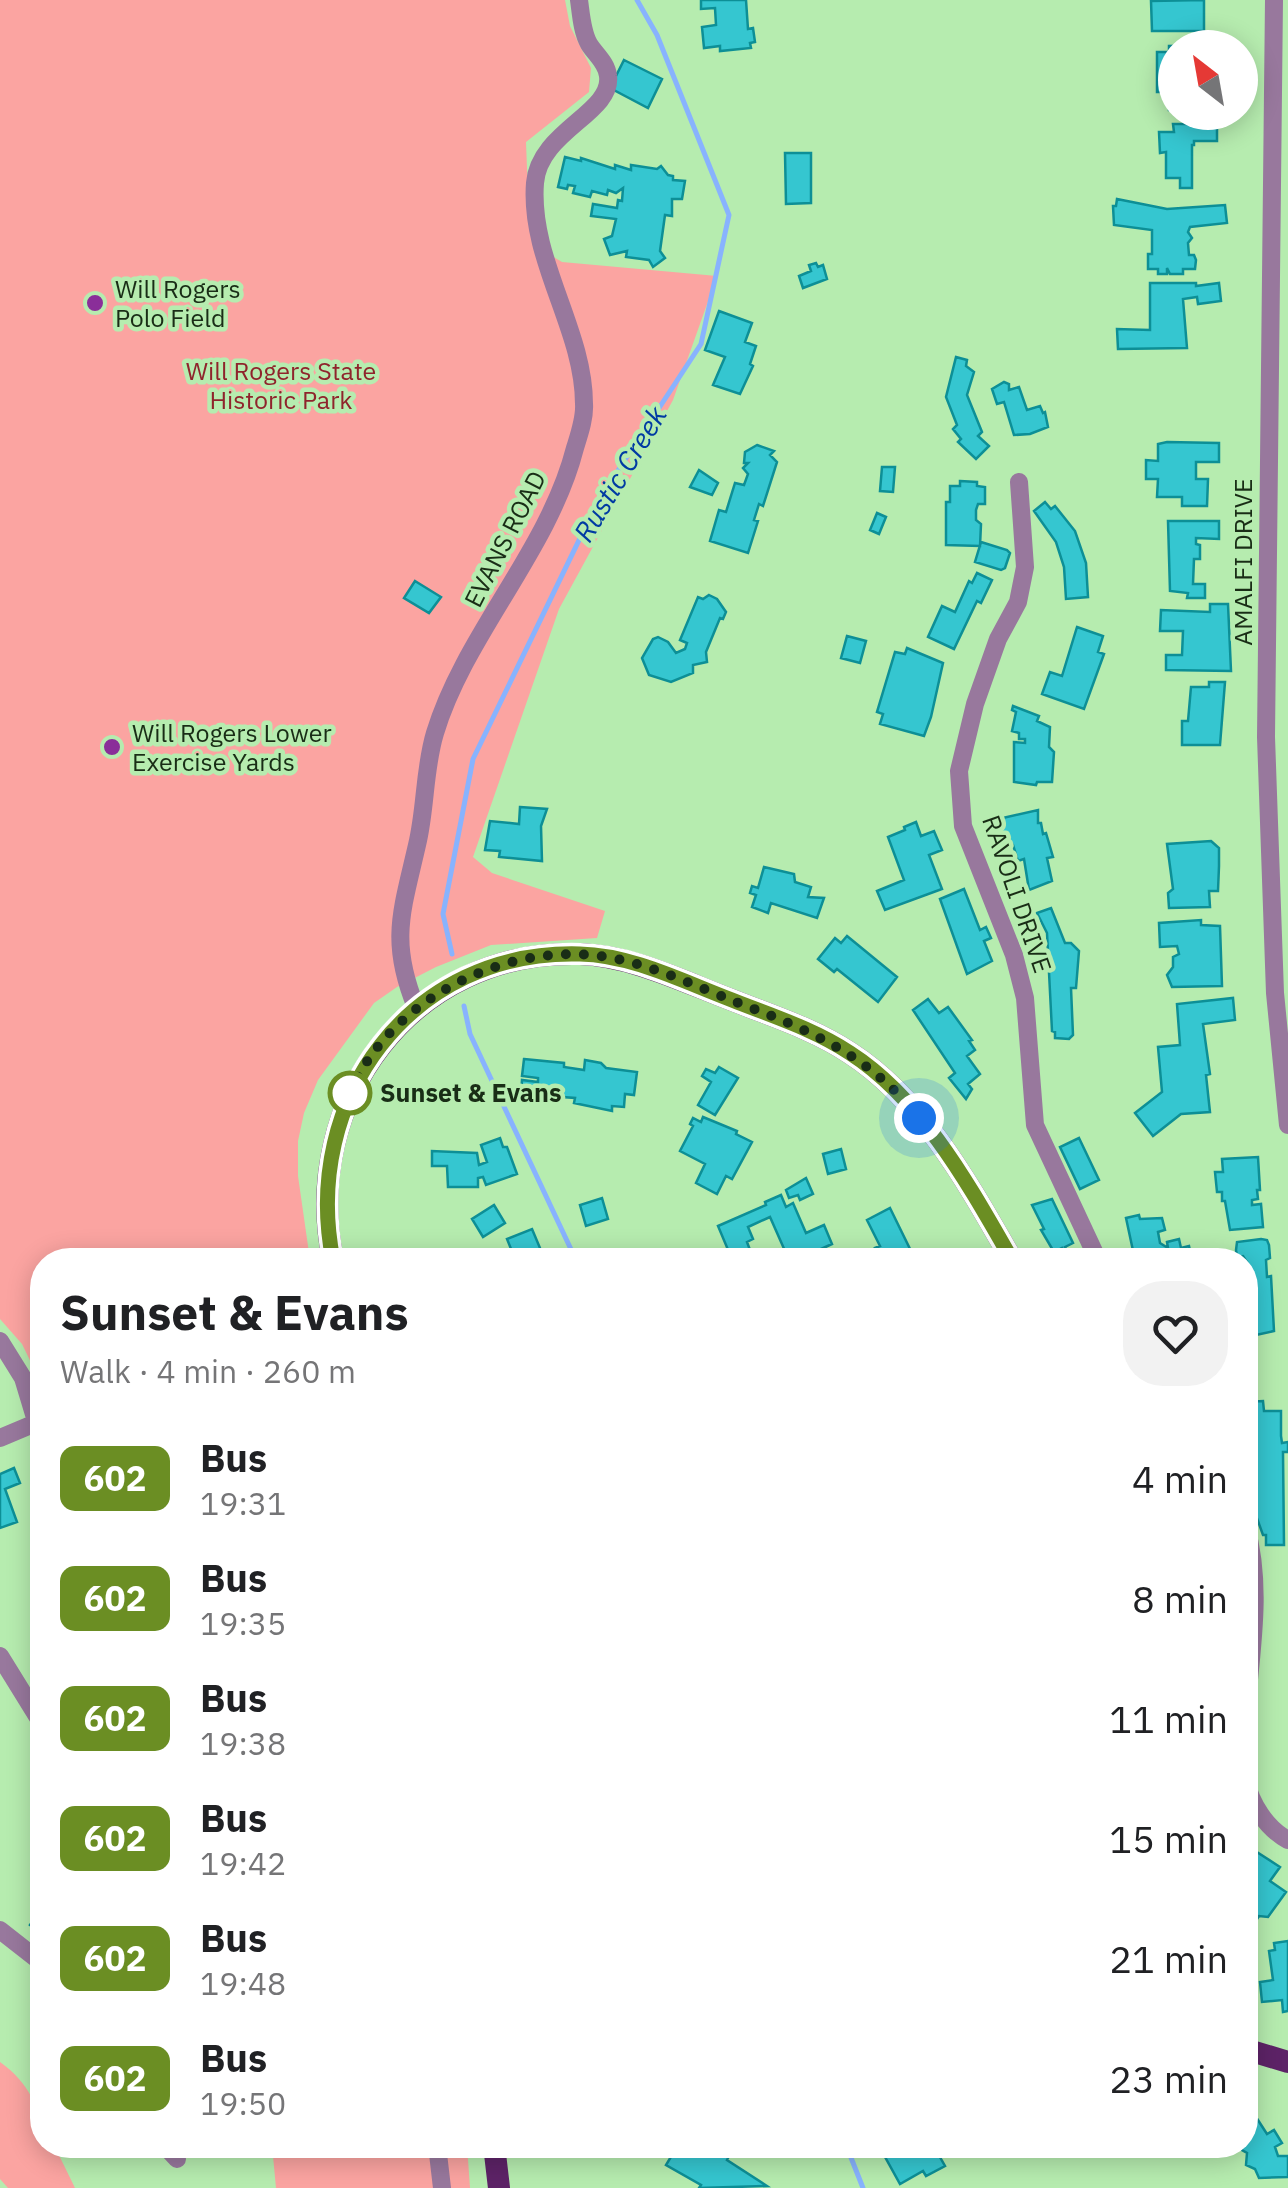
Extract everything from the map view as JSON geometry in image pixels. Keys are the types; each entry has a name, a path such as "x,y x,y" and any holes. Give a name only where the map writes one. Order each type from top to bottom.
{"main road":[{"path":"332,1248 326,1199 332,1143 340,1116 370,1059 416,1007 489,970 530,959 582,954 635,964 793,1023 850,1052 906,1101 958,1172 1005,1248"},
{"path":"1258,2052 1288,2062"},
{"path":"496,2158 499,2188"}],"street":[{"name":"EVANS ROAD","path":"416,1007 399,951 401,917 421,828 436,732 460,676 555,504 585,406 580,369 542,244 535,201 540,157 606,93 606,68 586,40 578,0"},
{"name":"AMALFI DRIVE","path":"1274,0 1279,351 1266,737 1275,992 1288,1124"},
{"name":"RAVOLI DRIVE","path":"1020,482 1025,567 1018,602 998,638 975,704 960,771 963,826 1014,954 1026,998 1035,1125 1092,1248"},
{"path":"0,1340 23,1378 30,1400"},
{"path":"0,1438 30,1433"},
{"path":"0,1656 30,1705"},
{"path":"1258,1811 1264,1821 1288,1840"},
{"path":"0,1930 30,1954"},
{"path":"439,2158 442,2188"}],"green space":[{"name":"Will Rogers State Historic Park","path":"0,0 565,0 570,26 591,68 589,92 526,142 529,222 535,246 562,262 717,276 673,400 559,609 473,857 492,873 605,911 597,938 491,945 436,967 374,1003 318,1080 304,1113 298,1141 298,1176 308,1248 30,1248 30,1360 22,1344 0,1319"},
{"path":"0,2062 30,2095 30,2158 60,2158 75,2188 8,2188 0,2179"},
{"path":"273,2158 468,2158 470,2188 276,2188"}],"building":[{"path":"701,0 746,0 748,29 753,28 755,42 750,43 751,48 704,48 702,27 716,25 715,8 701,9"},
{"path":"1204,0 1204,30 1152,31 1151,1"},
{"path":"624,60 662,79 648,108 610,88"},
{"path":"1217,130 1217,141 1194,141 1192,145 1192,188 1180,188 1180,178 1166,178 1166,152 1160,153 1159,132"},
{"path":"785,153 811,153 811,203 786,204"},
{"path":"565,157 615,169 615,165 631,170 631,165 657,169 661,166 673,180 685,181 682,199 672,199 672,216 665,215 660,251 665,258 653,267 649,260 626,257 627,251 610,255 604,239 612,236 616,219 591,216 593,204 617,208 623,188 616,193 608,190 607,195 592,191 590,197 573,193 575,186 558,187"},
{"path":"1117,199 1167,209 1225,205 1227,223 1190,227 1189,255 1194,255 1195,269 1170,274 1167,268 1167,274 1158,274 1158,269 1148,269 1152,230 1114,225 1113,206"},
{"path":"816,263 818,267 823,265 827,279 803,288 799,276 811,271 809,265"},
{"path":"1150,283 1219,283 1221,301 1198,304 1197,297 1183,299 1187,348 1118,349 1117,329 1150,330"},
{"path":"719,311 752,323 745,342 756,346 750,364 753,366 740,394 713,385 725,357 705,350"},
{"path":"956,357 967,360 966,366 974,372 967,395 982,432 978,436 989,446 976,459 958,442 961,439 953,429 957,425 946,397"},
{"path":"1004,382 1009,384 1009,390 1019,387 1027,410 1040,406 1048,427 1014,435 1004,402 997,404 992,389"},
{"path":"1219,443 1219,462 1196,462 1196,479 1208,479 1207,506 1182,506 1182,497 1157,497 1158,479 1146,479 1146,460 1158,461 1158,444"},
{"path":"757,445 774,451 770,455 777,462 763,506 759,504 748,553 710,541 719,510 726,512 735,483 744,485 748,474 743,468 748,463 744,463 745,452"},
{"path":"882,467 895,467 893,492 880,491"},
{"path":"699,470 718,483 712,495 690,487"},
{"path":"960,481 985,487 985,504 978,504 976,510 976,520 981,524 980,546 946,545 946,502 950,502 950,486 960,486"},
{"path":"1045,502 1051,509 1055,506 1075,531 1086,563 1088,597 1066,599 1064,567 1056,542 1034,511"},
{"path":"877,513 886,517 879,534 870,530"},
{"path":"1168,521 1219,521 1219,539 1196,538 1200,559 1194,559 1193,584 1205,584 1205,598 1187,598 1188,593 1170,591"},
{"path":"981,542 1010,553 1005,568 975,562"},
{"path":"977,573 992,580 981,603 977,601 954,649 928,637 942,606 955,612 969,581 972,583"},
{"path":"415,581 441,597 429,613 404,598"},
{"path":"709,595 726,612 706,652 707,662 693,665 693,673 671,682 649,675 642,658 653,639 668,642 676,653 685,649 687,643 680,640 698,597"},
{"path":"1210,604 1228,604 1231,671 1166,670 1166,655 1182,655 1183,631 1160,631 1161,610 1210,612"},
{"path":"1077,627 1103,636 1098,652 1104,654 1084,709 1042,694 1050,672 1062,676"},
{"path":"847,636 866,641 860,663 841,658"},
{"path":"907,648 943,663 924,736 880,724 883,714 877,712 895,652 905,654"},
{"path":"1209,682 1225,682 1220,745 1182,745 1182,721 1188,721 1191,687 1209,687"},
{"path":"1013,706 1039,716 1037,721 1050,727 1049,747 1054,752 1052,782 1014,782 1014,742 1025,743 1025,739 1019,739 1019,733 1012,731 1016,712"},
{"path":"520,807 547,809 541,826 542,861 499,857 500,851 485,850 490,821 519,824"},
{"path":"1038,810 1038,823 1046,833 1053,857 1047,858 1052,881 1029,890 1024,859 1018,861 1013,845 1005,837 998,839 994,820"},
{"path":"916,822 921,836 934,831 942,850 929,855 942,889 885,910 877,891 904,880 888,837"},
{"path":"1211,841 1219,848 1219,866 1218,891 1209,891 1210,907 1169,908 1168,893 1173,889 1167,844"},
{"path":"764,867 794,874 795,882 811,887 808,897 824,898 817,918 771,903 768,913 752,907 756,895 750,893 752,886 758,888"},
{"path":"964,889 980,930 986,927 991,938 984,941 992,961 967,974 940,899"},
{"path":"1051,908 1065,943 1079,951 1076,988 1071,988 1073,1035 1069,1039 1055,1038 1052,1031 1047,933 1037,913"},
{"path":"1201,920 1201,925 1220,926 1222,986 1172,987 1167,975 1173,967 1173,957 1179,954 1177,946 1160,947 1159,923"},
{"path":"847,936 897,977 878,1002 818,959 835,938 841,943"},
{"path":"1233,998 1235,1020 1203,1024 1210,1074 1206,1075 1210,1112 1181,1114 1153,1136 1135,1113 1162,1092 1158,1047 1180,1045 1177,1004"},
{"path":"928,999 939,1013 948,1007 972,1040 969,1041 975,1050 967,1056 980,1074 968,1084 972,1089 966,1099 949,1078 955,1073 913,1010"},
{"path":"524,1059 564,1063 564,1067 584,1070 585,1060 606,1068 637,1072 634,1095 625,1094 624,1107 612,1106 612,1111 574,1103 575,1098 521,1094 522,1080 538,1082 538,1078 522,1076"},
{"path":"719,1067 738,1078 715,1115 698,1105 711,1082 702,1076 706,1069 715,1073"},
{"path":"703,1117 752,1142 732,1179 726,1176 717,1194 696,1183 705,1164 680,1151 693,1118 701,1122"},
{"path":"500,1138 517,1174 486,1185 483,1177 478,1178 478,1187 448,1187 447,1166 432,1166 432,1151 477,1153 479,1165 487,1162 481,1145"},
{"path":"1079,1138 1099,1180 1080,1189 1060,1147"},
{"path":"841,1149 846,1169 828,1174 823,1154"},
{"path":"1258,1157 1260,1190 1252,1205 1261,1204 1263,1227 1230,1230 1222,1192 1217,1192 1215,1172 1223,1172 1222,1159"},
{"path":"806,1178 813,1194 800,1200 798,1195 789,1198 786,1190"},
{"path":"781,1195 786,1207 793,1203 806,1233 824,1225 832,1244 823,1248 784,1248 770,1217 748,1227 753,1239 747,1242 749,1248 727,1248 718,1226 766,1205 765,1202"},
{"path":"602,1198 608,1219 586,1226 580,1205"},
{"path":"1052,1199 1073,1243 1065,1248 1052,1248 1032,1205"},
{"path":"494,1205 505,1223 483,1237 472,1219"},
{"path":"890,1208 910,1248 875,1248 880,1246 867,1220"},
{"path":"1126,1218 1162,1218 1165,1230 1158,1232 1160,1243 1168,1248 1132,1248"},
{"path":"532,1229 540,1248 511,1248 507,1239"},
{"path":"1179,1239 1181,1248 1168,1248 1167,1242"},
{"path":"1267,1240 1274,1331 1258,1335 1258,1248 1236,1248 1237,1242"},
{"path":"1258,1401 1263,1401 1264,1411 1281,1411 1282,1443 1288,1442 1288,1452 1283,1452 1284,1545 1266,1545 1266,1535 1258,1521"},
{"path":"14,1468 20,1483 5,1489 17,1522 0,1528 0,1474"},
{"path":"1258,1853 1280,1867 1270,1881 1286,1892 1268,1917 1259,1916"},
{"path":"1288,1941 1288,2011 1283,2012 1282,2000 1262,2002 1260,1982 1273,1980 1269,1951 1275,1950 1274,1943"},
{"path":"1258,2120 1267,2134 1274,2130 1282,2143 1275,2147 1278,2156 1288,2156 1288,2177 1259,2178 1255,2169 1246,2165 1247,2158 1258,2158"},
{"path":"670,2158 728,2158 767,2186 699,2188 701,2185 666,2165"},
{"path":"886,2158 940,2158 945,2166 926,2176 923,2171 900,2184"}],"waterway":[{"name":"Rustic Creek","path":"452,954 443,914 473,759 598,501 701,344 729,215 657,35 637,0"},
{"name":"Rustic Creek","path":"464,1006 470,1034 570,1248"},
{"name":"Rustic Creek","path":"851,2158 863,2188"}],"bus line":[{"name":"602","path":"330,1248 326,1199 332,1143 354,1084 392,1033 416,1007 477,974 530,959 582,954 635,964 680,980 793,1023 850,1052 906,1101 958,1172 1005,1248"}],"place":[{"name":"Will Rogers Polo Field","path":"95,303"},
{"name":"Will Rogers Lower Exercise Yards","path":"112,747"},
{"name":"Sunset & Evans","path":"350,1093"}],"route":[{"path":"350,1093 370,1059 416,1007 454,984 530,959 582,954 635,964 793,1023 850,1052 906,1101 919,1118"}]}
